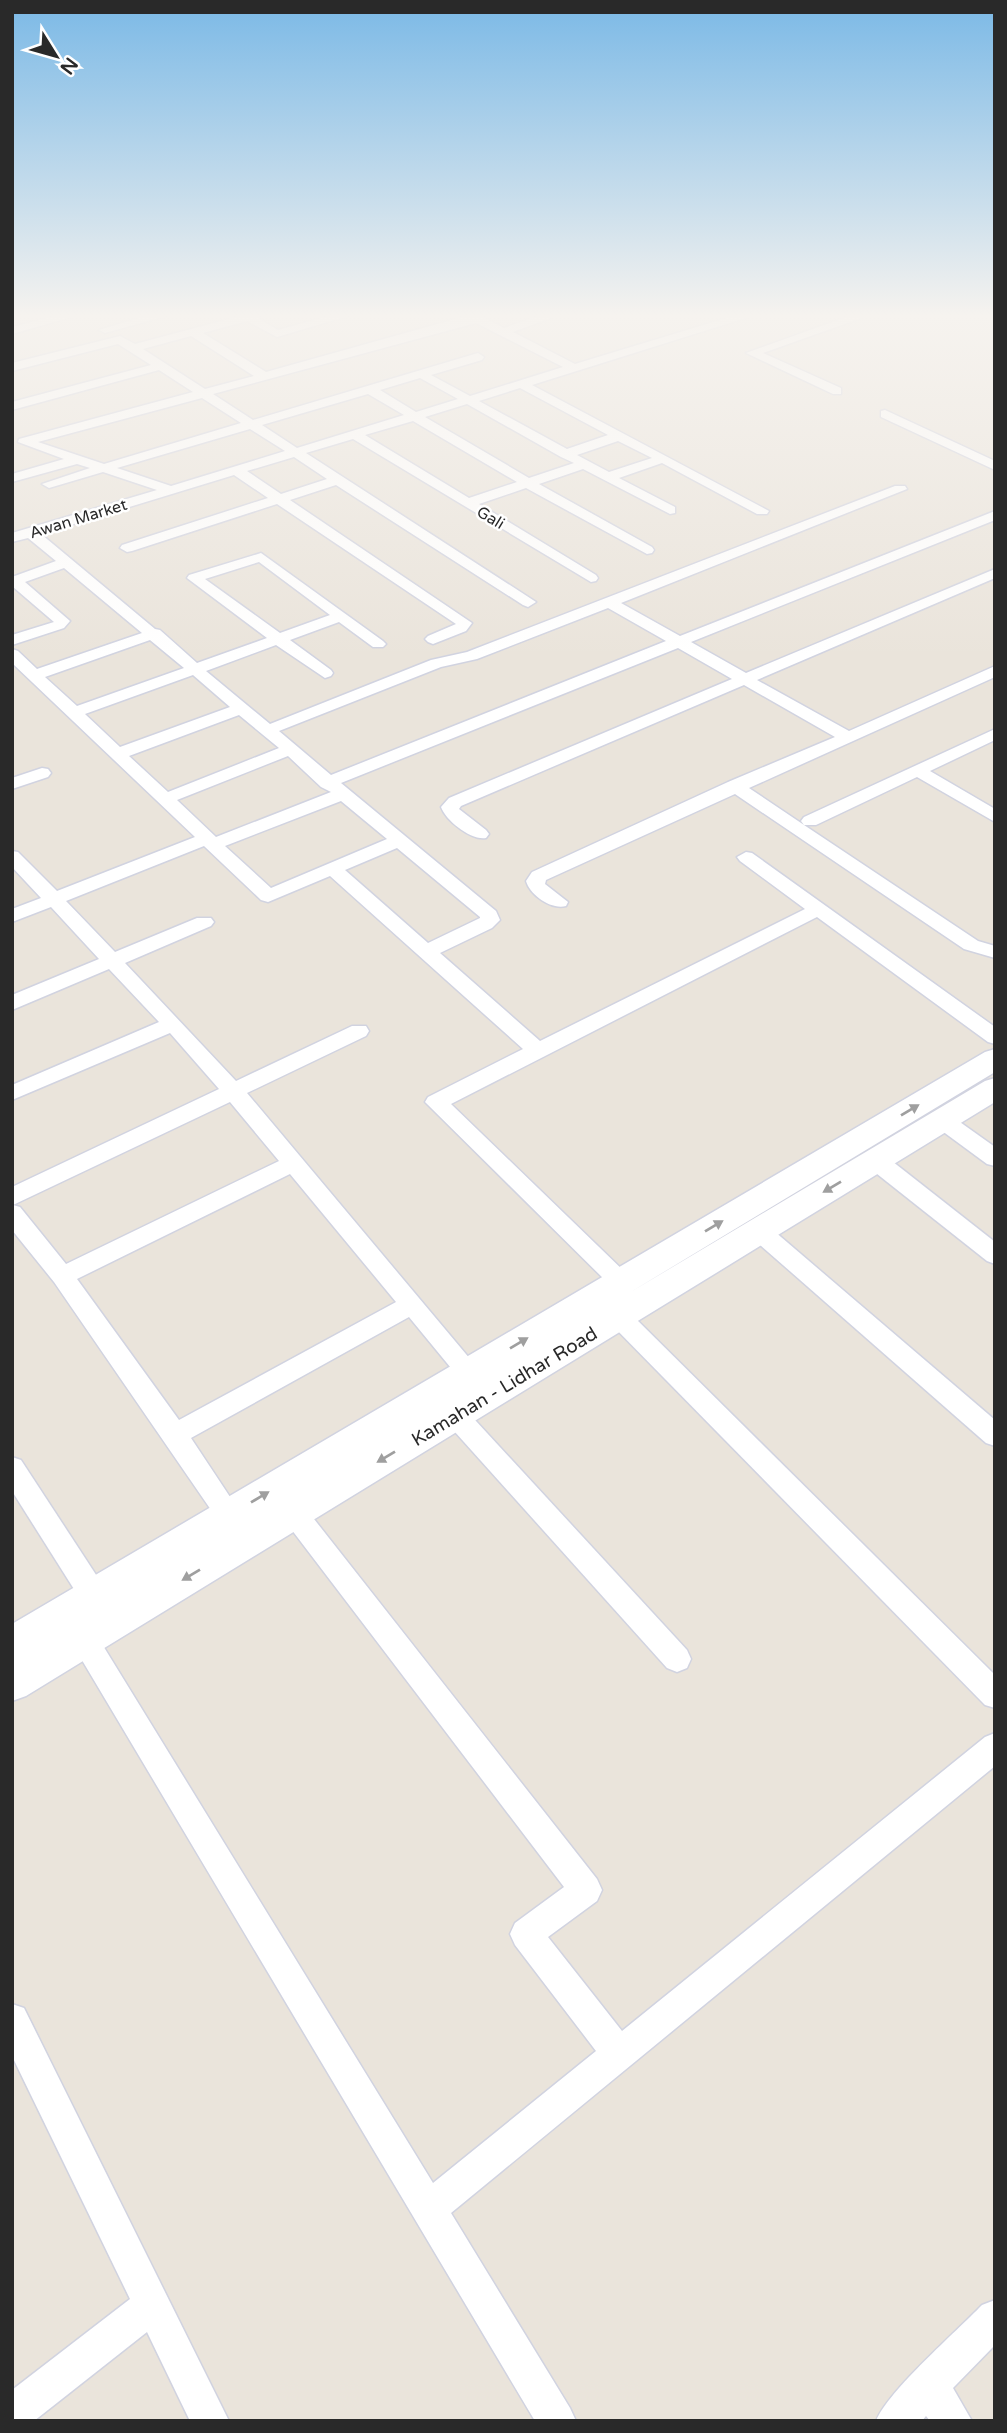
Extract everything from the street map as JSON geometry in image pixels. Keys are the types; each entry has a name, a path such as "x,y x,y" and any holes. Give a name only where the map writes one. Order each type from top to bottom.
{"main road":[{"name":"Kamahan - Lidhar Road","path":"12,1645 995,1059"},
{"name":"Kamahan - Lidhar Road","path":"12,1683 995,1088"}],"street":[{"path":"18,440 59,430"},
{"path":"49,484 236,430"},
{"path":"259,430 528,602"},
{"name":"Awan Market","path":"12,538 368,430"},
{"path":"437,430 647,550"},
{"path":"521,430 670,510"},
{"path":"607,430 762,511"},
{"path":"918,430 995,466"},
{"name":"Gali","path":"354,434 591,578"},
{"path":"566,454 619,436"},
{"path":"18,440 171,490"},
{"path":"608,477 662,458"},
{"path":"12,478 79,459"},
{"path":"469,503 585,464"},
{"path":"236,470 464,623 461,628 433,639"},
{"path":"127,548 337,480"},
{"path":"268,730 437,663 471,656 900,489"},
{"path":"327,783 995,515"},
{"path":"30,532 155,633 327,783 489,915 490,920 426,952"},
{"path":"325,673 194,578 261,557 379,644"},
{"path":"13,580 67,562"},
{"path":"480,834 451,811 450,807 455,802 995,573"},
{"path":"12,640 62,621 13,580"},
{"path":"608,602 846,736"},
{"path":"74,713 342,616"},
{"path":"25,673 155,633"},
{"path":"12,654 25,673 74,713 268,896"},
{"path":"559,902 536,886 534,881 734,786 995,671"},
{"path":"118,754 243,708"},
{"path":"810,821 995,734"},
{"path":"165,799 289,750"},
{"path":"918,771 995,817"},
{"path":"12,784 42,773"},
{"path":"734,786 971,945 995,952"},
{"path":"12,916 343,794"},
{"path":"250,905 399,841"},
{"path":"12,856 52,901 113,960 233,1091 469,1372"},
{"path":"746,857 995,1037"},
{"path":"333,869 538,1051"},
{"path":"621,1282 436,1102 818,909"},
{"path":"12,1003 204,922"},
{"path":"12,1093 173,1024"},
{"path":"12,1197 359,1031"},
{"path":"942,1120 995,1158"},
{"path":"875,1160 995,1255"},
{"path":"62,1276 294,1163"},
{"path":"12,1213 62,1276 229,1516"},
{"path":"759,1231 995,1435"},
{"path":"175,1435 412,1304"},
{"path":"618,1316 995,1695"},
{"path":"455,1415 677,1658"},
{"path":"12,1468 94,1596"},
{"path":"294,1513 586,1890 526,1934 618,2053"},
{"path":"84,1640 557,2421"},
{"path":"429,2209 995,1747"},
{"path":"12,2020 210,2421"},
{"path":"12,2414 153,2304"},
{"path":"895,2421 995,2318"},
{"path":"928,2386 953,2421"}]}
